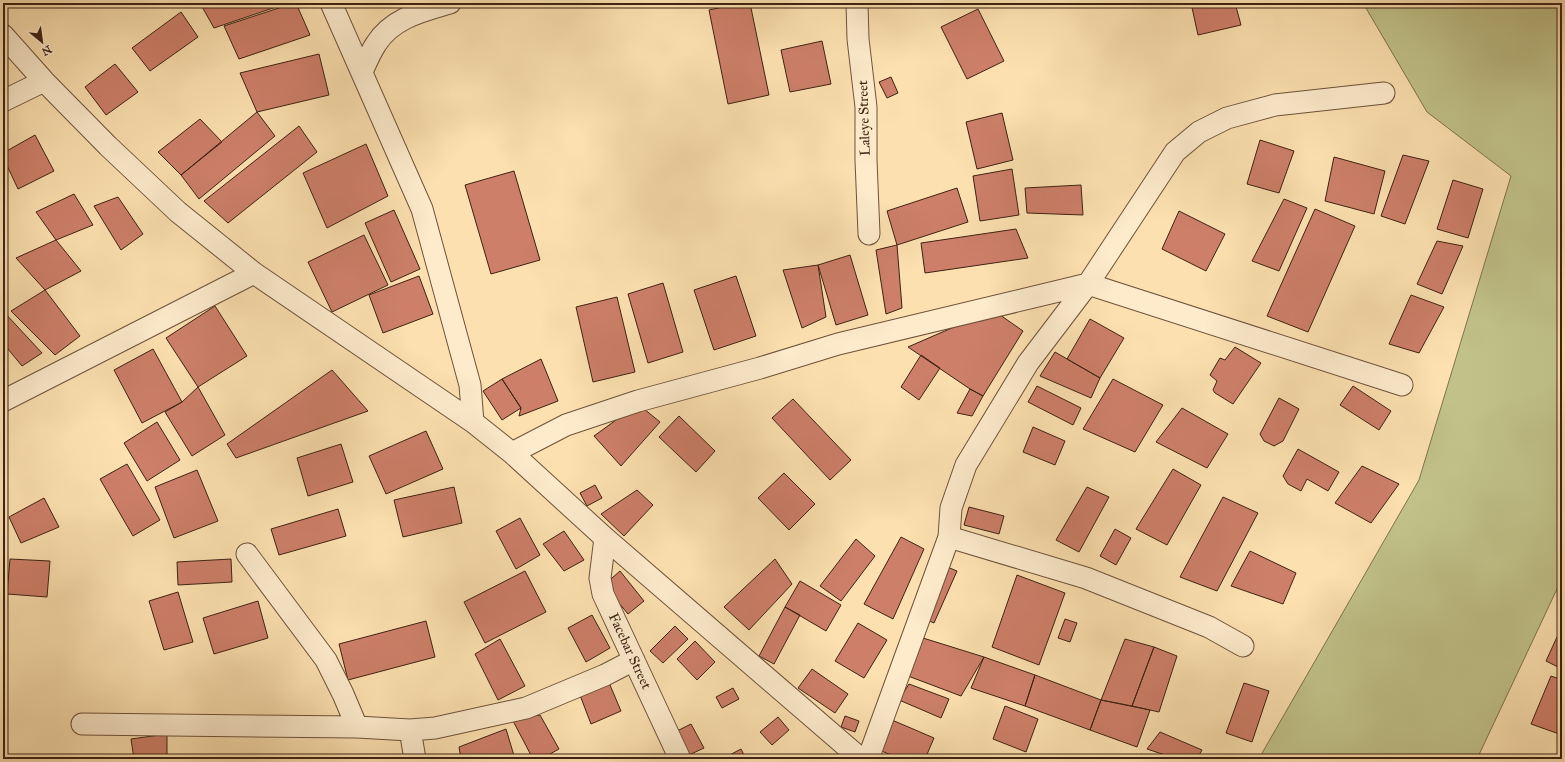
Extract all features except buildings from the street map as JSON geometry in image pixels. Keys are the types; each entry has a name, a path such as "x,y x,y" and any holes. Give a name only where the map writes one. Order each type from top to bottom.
{"street":[{"path":"331,3 422,209 468,379 473,422"},
{"path":"362,72 376,43 386,31 398,21 450,3"},
{"name":"Laleye Street","path":"857,3 858,39 866,107 866,160 869,234"},
{"path":"3,35 44,81 108,146 178,212 254,274 473,422 512,453 605,538 861,759"},
{"path":"3,101 44,81"},
{"path":"868,759 949,537 951,508 966,465 1028,363 1088,284 1175,152 1199,132 1227,118 1275,105 1384,94"},
{"path":"3,401 254,274"},
{"path":"512,453 566,425 638,401 738,374 838,344 1088,284 1402,385"},
{"path":"949,537 1086,578 1209,627 1243,646"},
{"name":"Facebar Street","path":"605,538 600,578 603,594 680,759"},
{"path":"247,554 326,660 357,727"},
{"path":"82,724 357,727 410,730 435,728 526,708 605,675 634,660"},
{"path":"410,730 414,759"}],"green space":[{"path":"1363,3 1562,3 1562,581 1477,759 1260,759 1419,480 1511,176 1427,112"}]}
